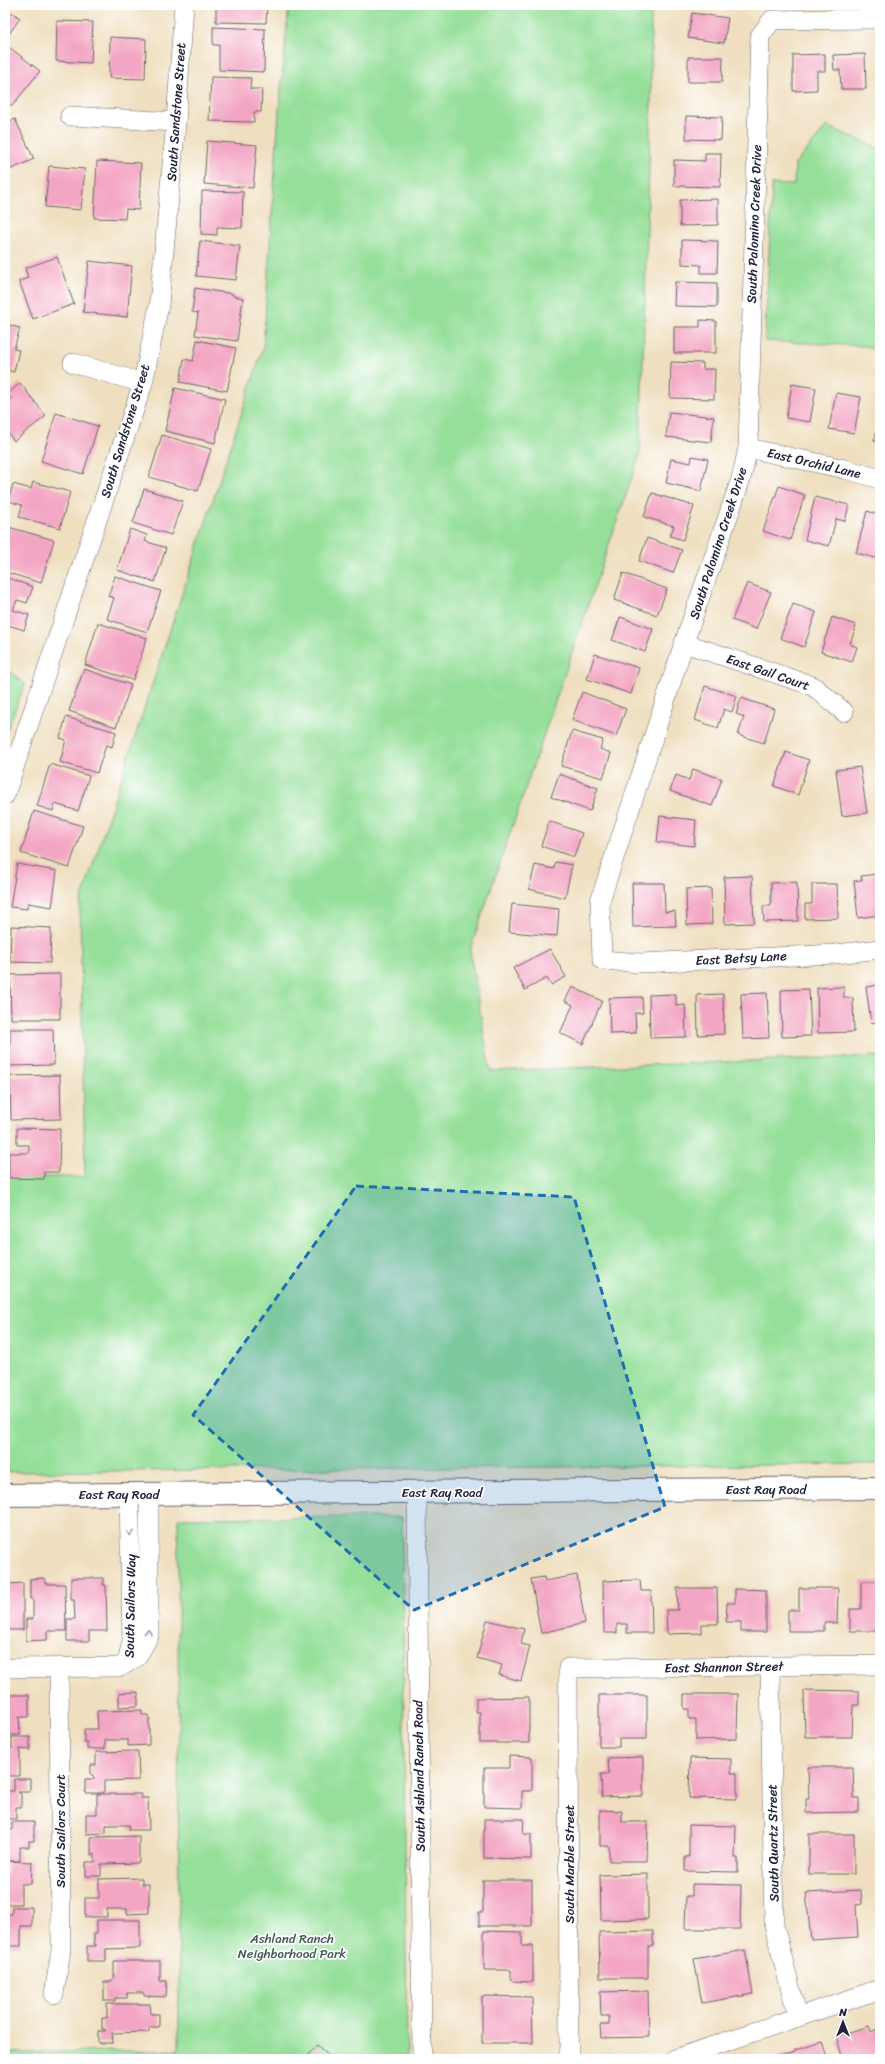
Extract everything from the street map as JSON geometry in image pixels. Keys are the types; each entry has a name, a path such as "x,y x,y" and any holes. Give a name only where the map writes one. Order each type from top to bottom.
{"main road":[{"name":"East Ray Road","path":"5,1495 880,1488"}],"street":[{"name":"South Sandstone Street","path":"5,795 143,383 159,305 176,122 184,5"},
{"name":"South Palomino Creek Drive","path":"602,960 600,901 684,643 741,479 748,448 760,36 772,20 880,19"},
{"path":"70,116 176,122"},
{"path":"73,363 143,383"},
{"name":"East Orchid Lane","path":"748,448 845,469 880,479"},
{"name":"East Gail Court","path":"684,643 813,686 844,712"},
{"name":"East Betsy Lane","path":"602,960 648,962 836,954 880,949"},
{"name":"South Ashland Ranch Road","path":"416,1492 422,2059"},
{"name":"South Sailors Way","path":"59,1668 120,1667 127,1663 132,1641 140,1587 139,1494"},
{"name":"East Shannon Street","path":"568,1668 880,1665"},
{"name":"South Quartz Street","path":"770,1666 774,1926 798,2017"},
{"path":"5,1668 59,1668"},
{"name":"South Sailors Court","path":"54,1994 61,1950 59,1668"},
{"name":"South Marble Street","path":"568,1668 569,2059"},
{"path":"675,2059 880,1989"}],"highlighted area":[{"path":"356,1186 574,1197 665,1507 414,1610 193,1415"}],"green space":[{"path":"289,5 651,5 651,104 640,454 470,950 490,1071 880,1056 880,1464 5,1472 5,1177 85,1177 80,904 263,348 279,111"},
{"path":"827,126 880,149 880,353 865,346 765,341 772,184 794,185 795,164"},
{"path":"5,667 25,684 5,735"},
{"name":"Ashland Ranch Neighborhood Park","path":"402,1517 407,2059 5,2059 5,2053 179,2050 178,1518"}],"building":[{"path":"216,5 267,5 266,23 216,22"},
{"path":"5,8 20,18 9,34 5,32"},
{"path":"692,13 728,18 724,43 688,38"},
{"path":"57,21 93,22 91,63 56,61"},
{"path":"213,27 265,29 264,72 219,70 219,45 213,45"},
{"path":"110,37 146,39 145,79 109,78"},
{"path":"5,44 40,71 12,106 5,100"},
{"path":"825,54 825,71 817,71 817,90 793,91 793,55"},
{"path":"865,54 866,89 841,89 840,70 834,70 833,55"},
{"path":"688,57 723,57 722,82 688,82"},
{"path":"211,77 251,78 250,89 262,89 261,112 254,112 254,122 209,121"},
{"path":"686,116 722,117 721,140 686,139"},
{"path":"15,119 34,159 5,172 5,123"},
{"path":"207,141 257,145 253,188 204,184"},
{"path":"705,153 721,153 720,187 674,186 674,160 705,161"},
{"path":"97,161 141,163 139,210 126,209 125,219 94,218"},
{"path":"49,166 85,169 81,210 45,207"},
{"path":"202,191 243,192 242,228 217,227 217,235 201,234"},
{"path":"718,199 718,225 680,226 680,200"},
{"path":"682,240 718,241 717,273 701,273 701,265 682,264"},
{"path":"200,241 240,246 236,280 196,276"},
{"path":"57,257 74,304 33,319 19,281 28,278 25,268"},
{"path":"89,261 132,266 127,317 83,312"},
{"path":"675,282 717,283 717,307 674,306"},
{"path":"195,288 233,294 233,296 243,298 237,341 195,335 198,313 192,312"},
{"path":"700,320 716,321 716,353 674,353 674,327 700,327"},
{"path":"5,324 20,328 14,349 19,350 14,372 5,370"},
{"path":"197,340 236,348 227,391 180,382 184,359 193,361"},
{"path":"671,362 703,363 703,369 715,369 714,399 670,398"},
{"path":"20,383 46,416 14,441 5,429 5,405 12,399 7,394"},
{"path":"792,384 816,388 810,422 786,418"},
{"path":"175,388 225,399 215,443 165,431"},
{"path":"836,393 861,397 854,433 829,429"},
{"path":"669,412 714,417 711,442 666,437"},
{"path":"56,413 98,426 83,474 41,461"},
{"path":"880,419 880,442 874,441"},
{"path":"162,435 211,449 198,491 149,477"},
{"path":"692,456 708,459 701,491 666,483 671,459 691,463"},
{"path":"33,482 70,492 60,528 19,517 22,505 8,501 13,484 31,489"},
{"path":"779,486 805,495 790,540 763,531"},
{"path":"144,489 183,501 171,535 133,523"},
{"path":"652,493 694,506 683,540 670,536 674,526 644,517"},
{"path":"815,497 849,505 845,521 836,519 829,546 805,540"},
{"path":"867,511 880,515 879,559 856,553"},
{"path":"5,526 54,540 41,583 5,572"},
{"path":"130,529 147,535 145,541 166,548 155,582 117,570"},
{"path":"647,538 682,550 673,573 639,561"},
{"path":"623,573 667,589 657,615 614,600"},
{"path":"115,576 161,591 147,632 107,619 114,598 108,596"},
{"path":"5,577 33,587 27,603 17,600 13,610 29,615 24,630 5,624"},
{"path":"747,583 771,592 756,629 732,620"},
{"path":"793,604 816,612 804,647 780,638"},
{"path":"620,617 653,629 645,652 612,640"},
{"path":"832,617 856,625 850,644 857,647 852,662 821,652"},
{"path":"98,623 147,638 133,680 85,665"},
{"path":"595,654 639,668 631,694 587,679"},
{"path":"84,669 131,685 116,727 69,711"},
{"path":"705,686 737,696 732,712 724,709 718,728 695,720"},
{"path":"582,692 626,709 616,736 572,720"},
{"path":"741,698 774,709 764,743 738,735 744,717 736,714"},
{"path":"66,717 116,732 112,747 106,745 97,773 60,762 66,740 60,738"},
{"path":"572,731 603,740 600,749 611,753 603,778 561,766"},
{"path":"786,752 809,760 798,795 774,786"},
{"path":"50,764 89,776 78,811 55,804 53,811 37,806"},
{"path":"860,767 867,813 842,816 836,770"},
{"path":"693,769 722,779 712,806 670,791 676,775 689,780"},
{"path":"559,774 598,788 590,811 551,797"},
{"path":"34,811 83,826 69,868 21,853"},
{"path":"660,816 696,820 694,846 657,842"},
{"path":"549,821 582,833 574,857 541,846"},
{"path":"556,862 572,865 565,898 529,889 535,865 554,869"},
{"path":"17,864 57,871 52,907 28,903 27,909 10,907"},
{"path":"878,874 880,915 858,918 854,881 862,880 861,876"},
{"path":"752,876 754,923 725,924 724,877"},
{"path":"797,882 798,921 764,922 763,906 771,906 771,883"},
{"path":"632,883 664,883 665,912 675,911 676,926 633,927"},
{"path":"812,884 837,884 838,918 805,919 805,904 812,904"},
{"path":"711,888 712,924 687,925 686,889"},
{"path":"512,904 559,909 557,936 509,932"},
{"path":"11,926 51,928 50,963 10,962"},
{"path":"550,949 566,977 551,985 547,978 525,990 513,968"},
{"path":"60,974 60,1019 11,1019 10,975"},
{"path":"880,985 880,1021 871,1023 866,987"},
{"path":"572,987 602,1001 583,1044 560,1033 573,1005 565,1001"},
{"path":"844,987 844,998 853,998 854,1032 818,1033 817,988"},
{"path":"809,989 811,1036 782,1037 781,990"},
{"path":"767,993 769,1038 743,1039 741,994"},
{"path":"676,994 676,1006 685,1005 686,1037 650,1038 649,995"},
{"path":"723,994 724,1034 698,1035 697,995"},
{"path":"642,997 643,1013 635,1013 636,1033 610,1034 609,998"},
{"path":"10,1029 53,1029 54,1065 10,1066"},
{"path":"60,1075 61,1119 11,1120 10,1076"},
{"path":"17,1128 60,1129 59,1172 44,1172 44,1179 9,1178 9,1153 29,1153 29,1145 17,1145"},
{"path":"577,1575 585,1623 541,1633 531,1579 544,1577 545,1581"},
{"path":"45,1578 45,1584 65,1584 66,1631 47,1631 47,1640 26,1641 26,1619 33,1619 33,1599 30,1599 30,1579"},
{"path":"71,1578 103,1578 103,1585 106,1585 107,1631 89,1631 89,1641 67,1641 67,1619 75,1619 74,1600 71,1600"},
{"path":"640,1580 641,1591 651,1591 652,1633 627,1633 627,1624 617,1624 617,1633 604,1633 603,1581"},
{"path":"861,1581 879,1581 880,1631 850,1631 850,1609 861,1609"},
{"path":"23,1583 23,1630 5,1630 5,1584"},
{"path":"677,1588 717,1588 718,1624 702,1624 702,1633 667,1634 666,1610 678,1610"},
{"path":"799,1588 838,1588 837,1623 824,1623 824,1631 788,1631 788,1610 799,1610"},
{"path":"735,1589 766,1590 766,1632 741,1632 741,1622 726,1622 727,1603 735,1603"},
{"path":"487,1620 524,1629 521,1644 530,1646 521,1681 499,1675 502,1665 477,1658"},
{"path":"804,1690 859,1691 859,1705 853,1705 852,1737 805,1737"},
{"path":"138,1692 138,1706 119,1707 119,1693"},
{"path":"684,1694 738,1694 737,1739 696,1740 696,1719 689,1719 689,1709 684,1709"},
{"path":"7,1695 29,1695 29,1717 19,1717 20,1735 5,1735 5,1703 7,1703"},
{"path":"599,1695 647,1695 647,1739 619,1739 619,1747 599,1747"},
{"path":"529,1697 529,1743 480,1743 480,1712 476,1712 476,1698"},
{"path":"142,1710 142,1715 149,1715 149,1745 128,1746 128,1740 105,1740 105,1749 87,1749 87,1742 84,1742 84,1729 98,1729 97,1711"},
{"path":"12,1737 30,1737 30,1750 20,1749 20,1776 5,1776 5,1749 12,1749"},
{"path":"138,1751 139,1780 104,1781 104,1793 85,1793 85,1779 94,1779 94,1775 91,1775 91,1765 96,1765 96,1752"},
{"path":"509,1756 532,1757 532,1791 522,1791 522,1808 484,1807 484,1768 509,1768"},
{"path":"643,1757 643,1796 602,1797 601,1774 609,1774 608,1758"},
{"path":"690,1758 731,1759 731,1773 737,1773 737,1799 689,1798"},
{"path":"808,1767 853,1767 854,1798 859,1798 859,1812 806,1813 806,1799 809,1799"},
{"path":"14,1779 30,1779 30,1792 18,1792 21,1794 21,1807 16,1807 16,1819 5,1819 5,1791 14,1791"},
{"path":"97,1794 141,1794 141,1798 148,1798 149,1830 129,1830 129,1825 106,1825 106,1833 86,1834 86,1814 97,1814"},
{"path":"600,1810 622,1811 622,1822 648,1822 647,1861 609,1861 609,1846 600,1846"},
{"path":"484,1819 524,1819 523,1834 531,1834 531,1859 484,1858"},
{"path":"12,1822 34,1822 34,1841 29,1841 29,1847 20,1847 20,1861 10,1861 32,1862 31,1884 21,1884 21,1904 5,1904 5,1874 8,1874 8,1861 5,1861 5,1830 12,1830"},
{"path":"689,1825 736,1826 735,1858 738,1858 738,1872 685,1871 685,1857 689,1857"},
{"path":"809,1834 854,1834 854,1874 809,1874"},
{"path":"139,1836 139,1863 101,1864 101,1876 86,1876 86,1862 95,1862 95,1854 91,1855 91,1837"},
{"path":"648,1874 648,1919 601,1920 600,1875"},
{"path":"142,1878 142,1884 149,1884 149,1913 127,1914 127,1909 107,1909 107,1917 85,1917 85,1898 99,1898 99,1879"},
{"path":"483,1880 532,1880 532,1926 479,1926 479,1912 483,1912"},
{"path":"692,1884 741,1885 740,1929 685,1929 686,1896 692,1896"},
{"path":"861,1890 862,1904 856,1905 858,1937 811,1940 806,1893"},
{"path":"12,1907 32,1907 32,1926 21,1926 21,1946 5,1946 5,1914 12,1914"},
{"path":"97,1920 140,1920 140,1948 106,1949 106,1961 87,1961 87,1946 96,1946 96,1944 94,1944 94,1934 97,1934"},
{"path":"484,1931 522,1932 522,1946 533,1946 533,1982 511,1981 511,1970 484,1970"},
{"path":"653,1931 653,1946 648,1946 648,1978 600,1978 599,1932"},
{"path":"745,1950 753,1994 702,2003 694,1959"},
{"path":"114,1961 160,1961 160,1981 167,1981 166,1997 144,1996 144,1993 127,1993 127,1998 115,1998 115,2001 104,2001 104,1982 110,1982 114,1979"},
{"path":"648,1991 649,2037 601,2038 600,2025 609,2025 609,2016 601,2016 600,1992"},
{"path":"482,1996 532,1997 533,2043 482,2043"},
{"path":"107,2004 150,2004 151,2014 159,2014 159,2027 149,2027 149,2032 112,2033 113,2043 98,2043 98,2031 105,2031 105,2029 102,2029 102,2018 107,2018"},
{"path":"869,2026 871,2032 880,2028 880,2059 856,2059 855,2054 843,2058 836,2036"},
{"path":"823,2042 828,2059 780,2059 779,2056"},
{"path":"317,2045 332,2059 304,2059"}]}
